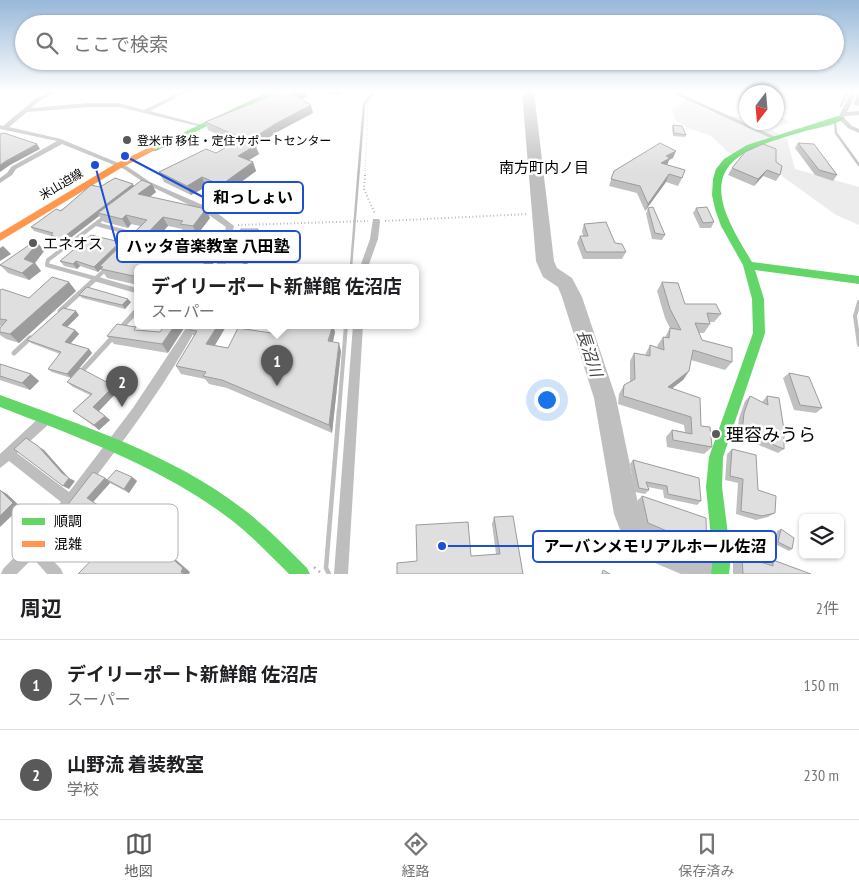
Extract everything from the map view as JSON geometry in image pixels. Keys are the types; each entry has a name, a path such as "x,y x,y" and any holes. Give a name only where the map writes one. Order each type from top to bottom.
{"street":[{"path":"2,127 13,119"},
{"path":"172,119 200,126"},
{"name":"米山迫線","path":"0,238 118,166 215,119"},
{"path":"732,119 777,139"},
{"path":"720,572 722,558 714,487 716,457 759,333 758,300 748,265 719,208 716,183 725,163 730,158 834,119"},
{"path":"844,119 850,128 859,131"},
{"path":"2,127 62,141 126,168 148,183 209,212 230,226 221,264"},
{"path":"0,181 10,174 12,168 62,141"},
{"path":"365,264 374,239 374,221"},
{"path":"748,265 859,280"},
{"path":"68,504 165,374 192,329"},
{"path":"341,574 358,329"},
{"path":"0,401 114,444 157,464 203,490 240,516 277,547 301,574"},
{"path":"46,419 4,458 70,501"},
{"path":"8,574 20,562"},
{"path":"45,562 56,574"}],"lane":[{"path":"140,189 148,183"},
{"path":"111,212 48,260 47,266 134,290"},
{"path":"96,224 139,236 133,243"},
{"path":"58,313 108,268"},
{"path":"75,378 134,313"},
{"path":"14,353 36,333"}],"path":[{"path":"366,119 364,189 373,206 374,221"},
{"path":"230,226 528,214"}],"shaded area":[{"path":"675,119 746,119 746,122 776,122 776,119 784,119 789,122 772,130 787,139 795,169 859,187 859,225 836,215 782,176 780,169 728,152 711,136 685,127"}],"building":[{"path":"213,119 285,119 249,141 205,122"},
{"path":"673,125 682,126 686,135 674,133"},
{"path":"4,133 37,144 0,165 0,134"},
{"path":"241,139 256,145 238,156 253,162 221,185 202,177 187,186 159,172 206,149 216,153"},
{"path":"660,143 676,151 666,156 670,158 661,163 685,170 682,178 669,174 648,204 640,186 611,179 614,171"},
{"path":"798,143 814,144 837,175 819,170"},
{"path":"763,144 776,149 776,162 782,166 780,175 767,170 758,179 732,168 745,152"},
{"path":"115,178 133,184 61,239 51,235 53,233 31,227 56,209 61,211 91,185 100,187"},
{"path":"142,180 152,184 138,194 206,209 193,226 180,224 183,221 163,217 131,250 172,262 177,259 194,238 211,240 204,252 210,253 204,264 134,264 134,276 101,269 103,267 100,266 147,220 126,215 122,219 98,213"},
{"path":"653,207 665,235 655,233 648,208"},
{"path":"707,207 714,222 703,223 696,208"},
{"path":"606,222 615,243 622,244 626,252 586,252 580,236 588,236 584,224"},
{"path":"241,229 258,229 255,238 238,238"},
{"path":"91,235 120,242 94,267 76,261 73,264 60,261"},
{"path":"35,241 38,243 24,259 34,263 22,273 0,265"},
{"path":"226,259 245,259 243,264 225,264"},
{"path":"52,277 69,282 10,334 0,332 0,328 7,320 0,319 0,290 29,298"},
{"path":"662,282 678,283 685,304 716,304 721,314 707,313 710,324 695,323 702,340 732,348 732,362 693,350 689,371 668,387 700,398 701,426 710,427 712,447 673,440 672,430 692,434 691,417 623,396 624,385 635,379 634,353 650,356 650,345 664,350 663,337 669,338 670,328 681,330 670,309"},
{"path":"87,287 128,299 122,305 79,295"},
{"path":"63,308 76,311 62,325 75,330 65,342 89,349 67,374 48,369 61,352 27,340"},
{"path":"117,324 134,327 134,330 160,332 162,329 172,329 162,344 107,336"},
{"path":"215,329 206,344 228,348 238,329 278,334 280,329 332,329 328,341 339,343 329,425 222,380 203,376 206,372 176,366 197,331 190,330"},
{"path":"0,364 31,374 22,383 0,376"},
{"path":"80,368 114,386 93,407 105,416 94,425 73,411 92,394 67,382"},
{"path":"789,373 809,377 822,408 800,405"},
{"path":"750,396 768,405 767,396 779,398 784,430 784,449 742,432 744,413"},
{"path":"26,438 38,446 62,473 69,478 63,486 14,449"},
{"path":"732,449 756,455 758,490 776,496 775,513 762,516 741,511 743,479 730,476"},
{"path":"633,460 699,478 701,501 668,494 667,486 646,482 649,490 639,488"},
{"path":"116,470 132,477 124,489 107,480"},
{"path":"93,472 105,478 87,498 96,504 68,504"},
{"path":"0,490 13,503 0,516"},
{"path":"642,496 706,518 707,552 668,538 667,531 648,523"},
{"path":"513,516 523,574 397,574 397,563 417,561 416,525 468,522 471,556 500,554 494,517"},
{"path":"781,529 794,538 792,549 778,542"},
{"path":"742,556 773,566 773,560 811,574 743,574"},
{"path":"90,562 176,562 183,568 181,572 184,574 78,574"},
{"path":"603,570 610,574 602,574"}],"waterway":[{"path":"351,264 363,119"},
{"name":"長沼川","path":"531,119 545,261 549,272 565,283 572,297 605,398 615,442 627,514 634,530 643,540 658,550 715,574"},
{"path":"835,122 836,133 859,165"},
{"path":"859,302 855,316 859,345"},
{"path":"339,411 346,329"},
{"path":"329,574 326,568 339,410"}],"traffic: fast":[{"path":"153,149 217,119"},
{"path":"838,119 765,141 737,154 727,161 721,169 716,184 716,195 726,226 748,265 859,280"},
{"path":"720,574 722,558 714,487 716,457 759,333 758,299 748,265"},
{"path":"0,401 123,449 182,478 237,514 301,574"}],"traffic: slow":[{"path":"0,238 118,166 153,149"}],"place":[{"name":"登米市 移住・定住サポートセンター","path":"127,140"},
{"name":"和っしょい","path":"125,156"},
{"name":"ハッタ音楽教室 八田塾","path":"95,165"},
{"name":"エネオス","path":"33,243"},
{"name":"デイリーポート新鮮館 佐沼店","path":"277,386"},
{"name":"山野流 着装教室","path":"122,407"},
{"name":"理容みうら","path":"716,434"},
{"name":"アーバンメモリアルホール佐沼","path":"442,546"}],"district":[{"name":"南方町内ノ目","path":"544,167"}]}
